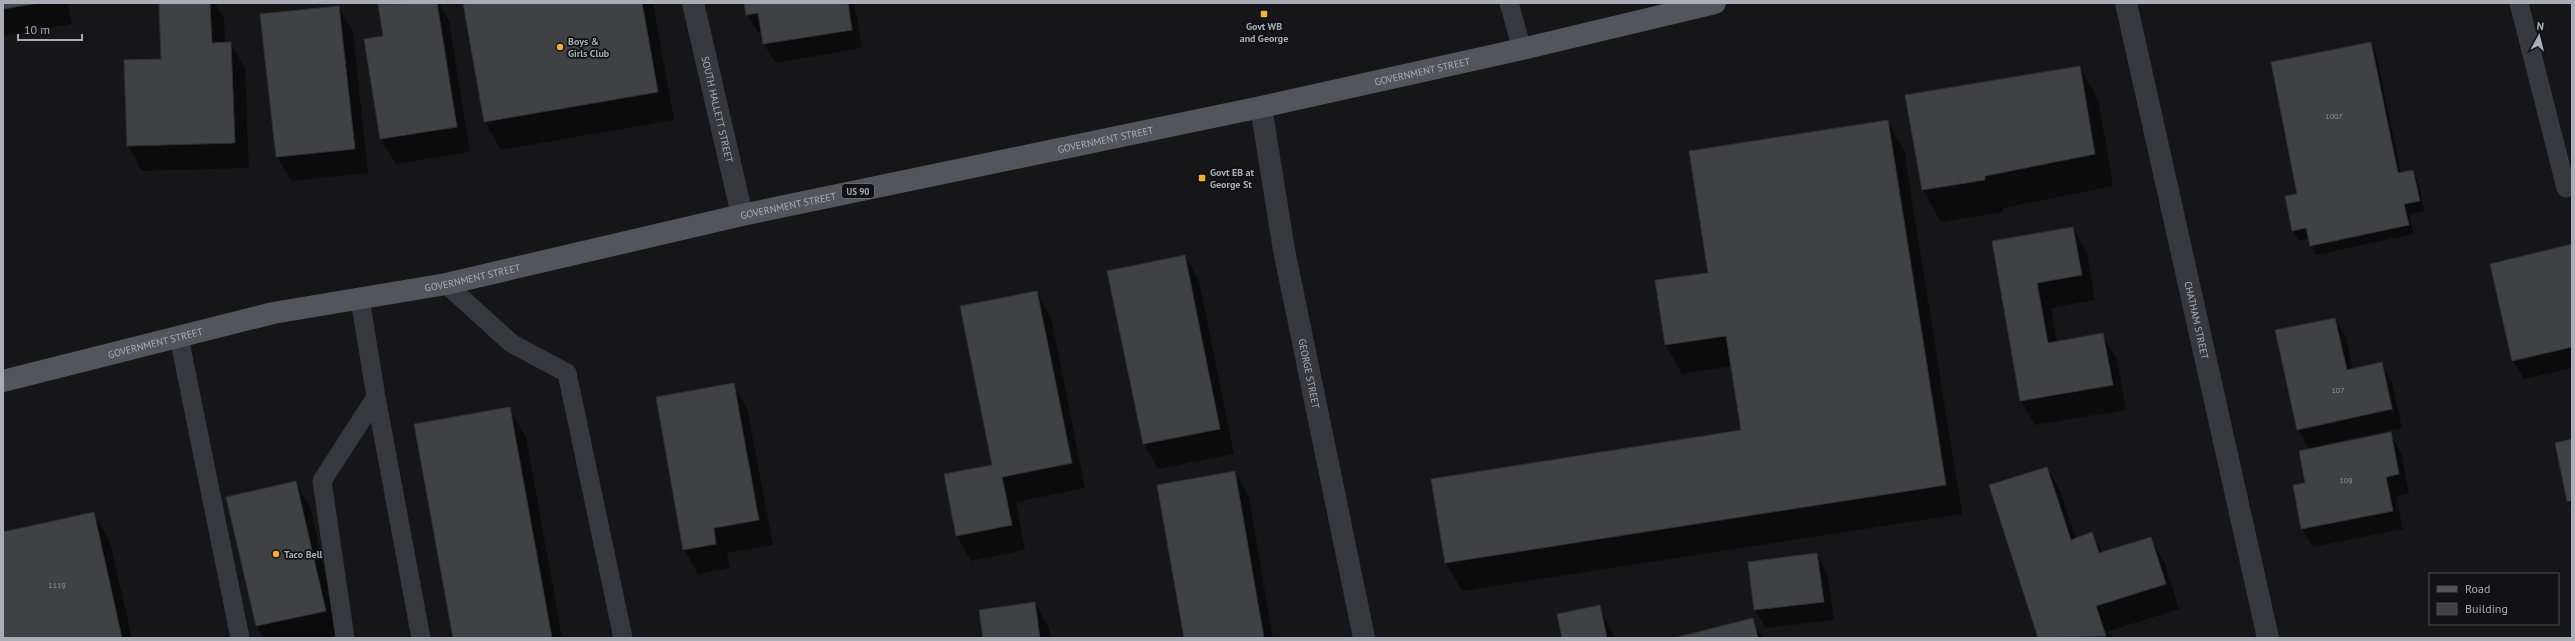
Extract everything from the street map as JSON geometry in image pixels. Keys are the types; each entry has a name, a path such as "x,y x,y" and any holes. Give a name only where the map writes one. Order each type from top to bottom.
{"main road":[{"name":"GOVERNMENT STREET","path":"3,380 272,313 446,284 742,215 1262,107 1522,49 1715,3"}],"street":[{"name":"SOUTH HALLETT STREET","path":"693,3 742,215"},
{"name":"CHATHAM STREET","path":"2126,3 2268,638"},
{"name":"GEORGE STREET","path":"1262,107 1284,250 1364,638"}],"lane":[{"path":"1509,3 1522,49"},
{"path":"2519,3 2566,188"},
{"path":"446,284 511,343 567,373 623,638"},
{"path":"360,299 376,397 421,638"},
{"path":"179,337 240,638"},
{"path":"345,638 322,481 376,397"}],"building":[{"path":"3,3 39,3 3,9"},
{"path":"159,3 210,3 212,43 231,42 235,143 127,146 124,60 161,59"},
{"path":"437,3 457,127 380,139 364,39 383,36 378,4"},
{"name":"Boys & Girls Club","path":"463,3 642,3 658,92 484,122"},
{"path":"744,3 848,3 852,30 763,44 758,13 746,15"},
{"path":"339,6 355,149 276,157 260,14"},
{"path":"2371,42 2398,173 2413,170 2420,201 2404,204 2409,225 2310,246 2306,228 2292,231 2285,196 2297,194 2271,62"},
{"path":"2080,66 2095,154 1985,176 1985,180 1922,190 1905,95"},
{"path":"1888,120 1946,485 1445,563 1431,479 1741,430 1726,336 1665,345 1655,280 1708,273 1689,151"},
{"path":"2073,227 2082,275 2037,283 2048,343 2103,333 2113,385 2020,401 1992,241"},
{"path":"2572,244 2572,347 2512,361 2490,264"},
{"path":"1185,255 1220,429 1143,444 1107,271"},
{"path":"1037,291 1072,463 1002,477 1012,525 956,536 944,474 992,465 960,306"},
{"path":"2335,318 2347,370 2382,362 2392,409 2297,430 2275,330"},
{"path":"734,383 759,520 714,528 716,544 683,550 656,397"},
{"path":"510,407 552,638 453,638 414,424"},
{"path":"2391,432 2399,474 2386,477 2393,511 2301,529 2293,485 2305,483 2299,451"},
{"path":"2572,439 2572,501 2567,501 2555,443"},
{"path":"2047,467 2071,540 2092,532 2099,553 2151,537 2166,584 2096,606 2106,636 2038,638 1989,485"},
{"path":"1235,471 1264,638 1184,638 1157,485"},
{"name":"Taco Bell","path":"296,481 326,611 256,626 226,497"},
{"path":"94,512 122,638 3,638 3,532"},
{"path":"1817,553 1824,602 1754,610 1748,562"},
{"path":"1035,602 1040,638 983,638 979,610"},
{"path":"1600,605 1607,638 1562,638 1557,614"},
{"path":"1753,618 1758,638 1674,638"}],"place":[{"name":"Govt WB and George","path":"1264,14"},
{"name":"Boys & Girls Club","path":"560,47"},
{"name":"Govt EB at George St","path":"1202,178"},
{"name":"Taco Bell","path":"276,554"}]}
